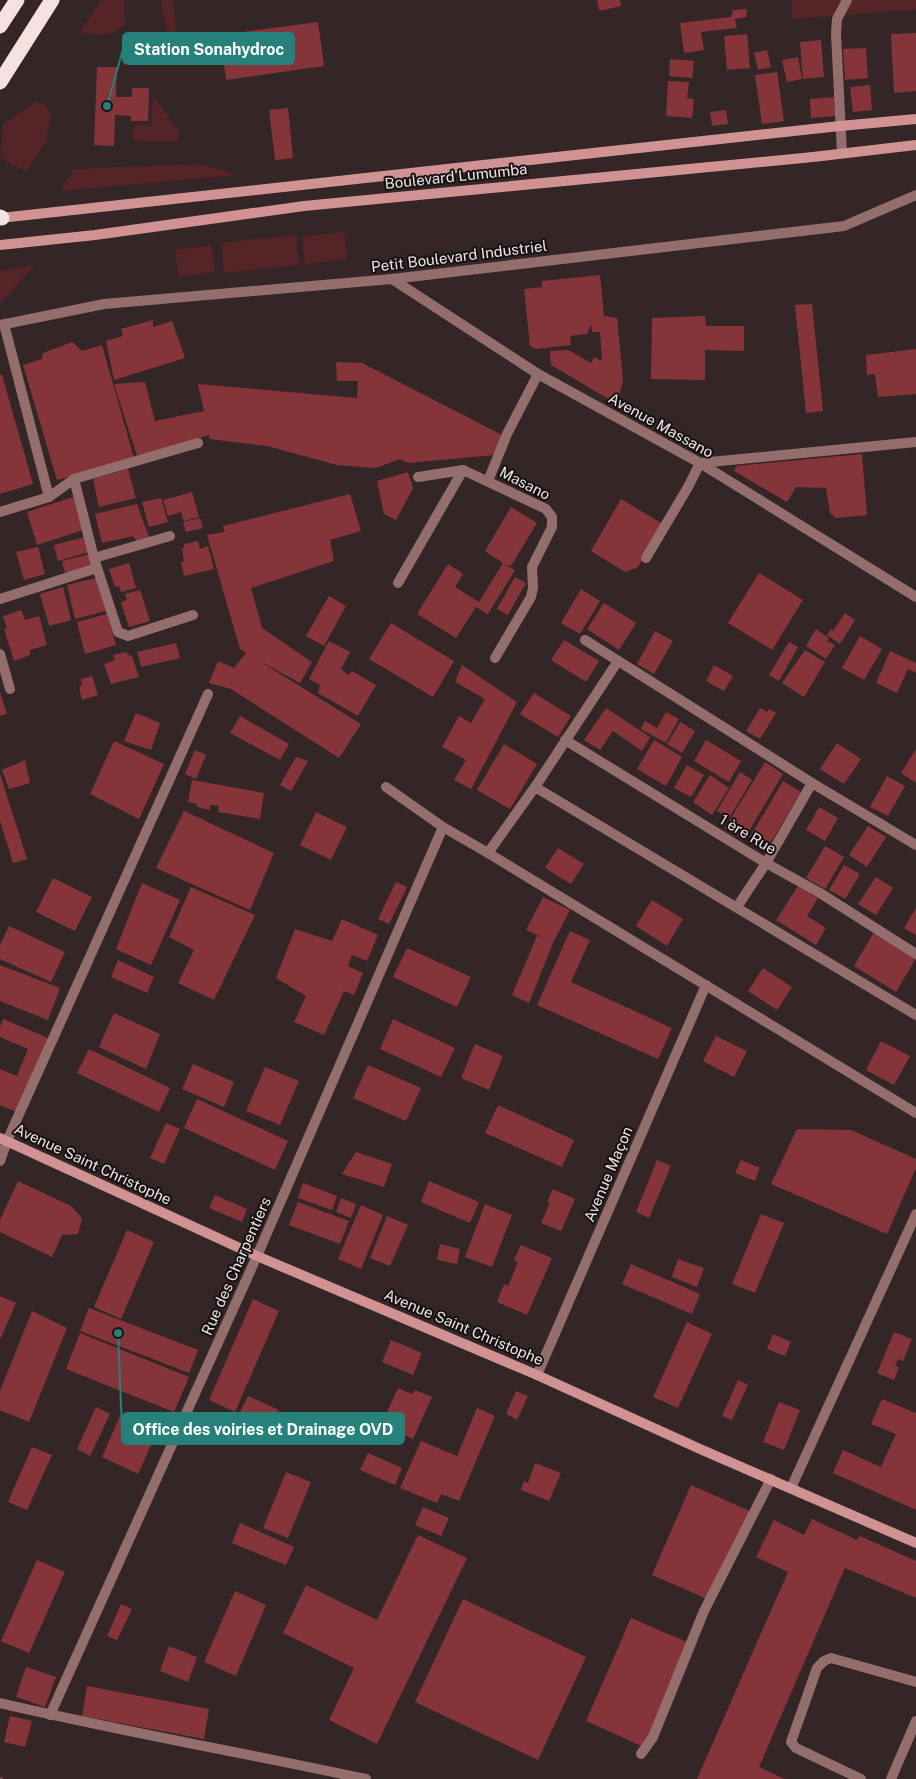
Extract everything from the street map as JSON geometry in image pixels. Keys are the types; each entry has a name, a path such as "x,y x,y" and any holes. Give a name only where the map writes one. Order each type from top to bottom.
{"highway":[{"path":"0,26 17,0"},
{"path":"0,82 52,0"}],"main road":[{"name":"Boulevard Lumumba","path":"1,218 916,119"},
{"name":"Boulevard Lumumba","path":"0,245 95,235 329,203 842,154 916,145"},
{"name":"Avenue Saint Christophe","path":"4,1140 257,1256 537,1375 916,1543"}],"street":[{"path":"842,154 836,34 837,19 847,0"},
{"name":"Petit Boulevard Industriel","path":"2,324 104,304 392,279 844,226 916,195"},
{"name":"Avenue Massano","path":"392,279 538,374 700,463 916,596"},
{"path":"2,324 49,497"},
{"path":"488,481 507,434 538,374"},
{"path":"646,558 700,463 916,442"},
{"path":"0,512 49,497 74,479 198,443"},
{"path":"418,477 463,470"},
{"path":"398,583 463,470"},
{"name":"Masano","path":"463,470 546,508 552,517 552,527 532,567 533,588 531,597 495,658"},
{"path":"74,479 94,558 118,632 128,636 193,615"},
{"path":"94,558 170,536"},
{"path":"0,599 97,568"},
{"path":"584,640 812,783 916,845"},
{"path":"0,654 10,689"},
{"path":"488,853 535,787 618,661"},
{"path":"0,1161 4,1140 208,694"},
{"name":"1 ère Rue","path":"565,740 766,863 820,893 916,954"},
{"path":"737,907 766,863 812,783"},
{"path":"386,787 442,827 916,1112"},
{"path":"535,787 916,1015"},
{"name":"Rue des Charpentiers","path":"50,1715 257,1256 442,827"},
{"name":"Avenue Maçon","path":"537,1375 706,985"},
{"path":"791,1488 916,1214"},
{"path":"642,1754 653,1737 704,1611 771,1479"},
{"path":"861,1779 796,1748 791,1742 817,1668 831,1658 916,1682"},
{"path":"0,1703 50,1715 366,1779"},
{"path":"891,1779 916,1721"}],"shaded area":[{"path":"101,0 124,0 125,24 110,34 82,33 81,30"},
{"path":"161,0 173,0 179,61 167,31"},
{"path":"792,0 916,0 916,10 792,19"},
{"path":"153,95 180,133 178,140 174,142 135,141 132,137 135,125 151,126"},
{"path":"36,102 45,105 51,116 46,142 27,171 12,165 1,157 3,124"},
{"path":"201,164 238,175 60,191 74,169"},
{"path":"344,232 347,259 305,264 302,237"},
{"path":"296,235 299,265 224,273 221,243"},
{"path":"211,245 215,272 179,277 175,250"},
{"path":"36,264 2,302 0,303 0,271"}],"building":[{"path":"597,0 620,0 621,6 599,11"},
{"path":"746,9 747,17 735,19 737,28 701,32 704,50 684,53 680,23 731,17 733,10"},
{"path":"318,22 324,66 226,80 220,35"},
{"path":"916,33 916,91 894,93 891,34"},
{"path":"747,34 750,68 727,70 724,36"},
{"path":"821,40 824,77 803,79 800,42"},
{"path":"866,48 868,78 845,80 843,49"},
{"path":"767,50 771,67 758,70 754,53"},
{"path":"798,57 802,79 787,82 782,60"},
{"path":"670,59 694,61 692,78 669,76"},
{"path":"97,67 117,67 116,97 132,97 132,88 149,88 148,121 131,121 131,116 115,115 114,146 94,145"},
{"path":"777,72 784,121 762,124 755,75"},
{"path":"668,81 689,82 687,98 694,99 692,118 666,116"},
{"path":"870,85 872,110 853,112 850,87"},
{"path":"834,97 836,116 811,118 810,99"},
{"path":"288,108 293,158 275,160 269,110"},
{"path":"726,110 728,124 712,126 710,112"},
{"path":"600,275 604,316 617,318 623,380 617,404 551,365 550,351 568,350 591,363 594,357 602,361 600,332 592,332 591,324 587,334 570,336 571,345 536,349 530,346 524,289 542,287 542,281"},
{"path":"812,304 823,411 806,413 795,305"},
{"path":"705,316 706,326 744,326 744,351 705,350 705,380 651,379 652,318"},
{"path":"153,320 153,327 172,321 185,358 114,380 106,341 123,336 121,329"},
{"path":"72,342 82,351 102,345 134,458 57,480 23,365 42,359 43,353"},
{"path":"916,349 916,394 878,397 875,374 867,375 866,355"},
{"path":"336,362 362,363 504,436 494,455 408,463 400,459 376,468 337,465 267,446 210,439 209,435 137,456 114,384 145,382 155,421 204,411 198,384 357,398 358,381 337,381"},
{"path":"0,375 2,375 33,484 0,494"},
{"path":"862,454 867,515 836,518 830,513 826,488 796,487 787,502 734,471 736,466"},
{"path":"128,469 136,498 99,507 93,479"},
{"path":"408,472 413,488 396,520 384,514 377,481"},
{"path":"192,492 199,517 184,521 181,512 168,516 163,500"},
{"path":"350,494 361,531 330,540 334,561 251,588 262,628 312,662 300,683 256,659 361,724 339,758 231,689 209,683 218,661 234,668 246,653 240,649 207,535 225,532 223,526"},
{"path":"73,497 83,530 37,545 27,512"},
{"path":"161,498 168,522 149,527 142,502"},
{"path":"621,499 663,524 638,567 625,572 591,551"},
{"path":"137,504 149,537 138,543 133,536 102,543 95,514"},
{"path":"511,507 537,523 511,566 504,564 515,570 488,614 476,607 456,638 417,614 448,564 463,574 455,587 479,602 503,563 485,551"},
{"path":"200,518 203,528 186,532 183,522"},
{"path":"85,537 89,552 58,561 54,545"},
{"path":"198,541 200,549 208,546 214,569 184,576 181,562 184,562 182,548 184,548 184,544"},
{"path":"38,547 45,574 24,580 16,552"},
{"path":"89,554 92,566 65,573 62,561"},
{"path":"129,563 136,588 121,592 119,586 115,587 109,569"},
{"path":"759,573 803,600 772,650 728,623"},
{"path":"515,577 526,583 508,615 497,609"},
{"path":"96,578 106,611 75,619 67,585"},
{"path":"63,587 71,620 49,626 40,594"},
{"path":"581,589 600,601 580,634 561,623"},
{"path":"140,590 150,621 129,627 121,602 127,600 125,594"},
{"path":"329,596 346,606 324,646 306,636"},
{"path":"604,603 636,623 619,650 587,629"},
{"path":"21,610 25,620 39,616 47,645 30,650 30,655 14,661 4,629 7,628 3,616"},
{"path":"845,613 855,620 840,644 827,635 831,629 833,631"},
{"path":"107,614 116,645 85,654 77,622"},
{"path":"391,623 454,661 433,697 369,659"},
{"path":"816,629 829,638 827,641 835,645 826,659 806,646"},
{"path":"655,631 673,641 654,674 637,664"},
{"path":"860,636 882,649 864,680 842,668"},
{"path":"564,640 599,661 586,682 551,660"},
{"path":"329,641 350,652 341,669 348,675 352,671 376,685 358,716 318,693 320,685 309,679"},
{"path":"789,642 798,647 779,681 769,675"},
{"path":"176,643 180,658 141,667 137,652"},
{"path":"805,650 825,662 804,697 782,683"},
{"path":"890,651 916,663 916,673 908,669 897,693 876,683"},
{"path":"126,652 132,656 139,677 111,684 104,664 115,660 113,655"},
{"path":"462,665 517,702 471,789 454,780 466,760 442,747 459,716 471,723 485,699 455,682"},
{"path":"714,665 733,676 724,691 706,681"},
{"path":"92,676 98,695 82,700 79,687 82,685 81,679"},
{"path":"0,692 7,714 0,716"},
{"path":"534,693 571,716 558,737 520,714"},
{"path":"606,708 650,737 642,751 613,731 600,750 584,740"},
{"path":"760,708 767,712 769,709 776,713 760,739 746,731"},
{"path":"666,712 679,719 666,743 641,729 645,721 657,728"},
{"path":"136,713 160,723 151,750 124,741"},
{"path":"240,716 289,744 280,760 230,733"},
{"path":"680,722 695,731 682,753 667,744"},
{"path":"654,740 682,757 666,786 637,769"},
{"path":"706,740 741,761 729,782 694,761"},
{"path":"114,741 164,764 139,819 90,794"},
{"path":"837,743 861,759 844,784 820,769"},
{"path":"504,744 537,764 510,809 477,790"},
{"path":"916,749 916,783 901,773"},
{"path":"195,750 206,755 196,779 185,774"},
{"path":"296,757 308,761 291,791 280,785"},
{"path":"25,760 30,783 9,789 2,770"},
{"path":"765,762 783,774 744,839 725,828"},
{"path":"687,765 704,775 691,797 674,788"},
{"path":"740,772 752,780 729,818 717,811"},
{"path":"0,774 27,859 13,863 0,821"},
{"path":"710,775 729,788 712,815 693,802"},
{"path":"887,776 905,786 888,816 870,807"},
{"path":"192,780 264,793 260,819 218,812 219,806 210,805 210,810 197,807 197,804 188,802"},
{"path":"783,781 801,792 768,847 750,837"},
{"path":"819,807 838,818 825,841 806,830"},
{"path":"184,811 274,853 250,910 156,868"},
{"path":"316,812 347,827 331,860 300,845"},
{"path":"868,826 886,837 867,867 849,855"},
{"path":"825,846 844,857 825,889 806,878"},
{"path":"558,848 584,864 571,884 545,868"},
{"path":"844,865 860,874 845,899 829,890"},
{"path":"876,877 893,888 876,915 858,904"},
{"path":"53,878 92,897 75,931 36,912"},
{"path":"396,882 407,887 389,924 378,919"},
{"path":"142,883 180,900 151,965 116,949"},
{"path":"798,886 818,898 807,916 826,928 816,945 776,920"},
{"path":"191,887 255,915 214,1000 178,983 194,950 169,937"},
{"path":"543,897 570,910 553,943 529,1003 512,995 537,936 545,939 526,930"},
{"path":"652,900 683,919 667,946 636,926"},
{"path":"916,908 916,935 904,928"},
{"path":"342,919 378,935 367,961 352,955 348,966 363,973 354,995 344,991 324,1035 294,1022 306,996 276,978 295,929 332,941"},
{"path":"9,926 65,952 51,982 0,959 0,945"},
{"path":"570,931 590,940 571,982 672,1028 658,1059 537,1005"},
{"path":"874,932 916,958 896,992 854,966"},
{"path":"407,948 471,977 457,1007 393,977"},
{"path":"118,960 154,977 147,993 111,977"},
{"path":"0,965 60,988 48,1020 0,1001"},
{"path":"763,968 792,987 777,1010 748,991"},
{"path":"114,1013 160,1034 146,1069 99,1047"},
{"path":"3,1019 48,1038 17,1112 0,1105 0,1069 17,1076 28,1049 0,1037 0,1027"},
{"path":"393,1019 455,1048 441,1077 380,1049"},
{"path":"716,1036 747,1051 734,1077 703,1061"},
{"path":"881,1041 910,1056 894,1085 866,1070"},
{"path":"475,1044 503,1056 489,1090 461,1078"},
{"path":"89,1049 170,1088 159,1112 77,1073"},
{"path":"193,1064 234,1082 224,1107 182,1089"},
{"path":"368,1065 421,1088 406,1121 353,1098"},
{"path":"265,1067 299,1081 280,1125 246,1111"},
{"path":"197,1099 288,1141 275,1170 184,1128"},
{"path":"498,1105 574,1140 562,1167 485,1133"},
{"path":"166,1123 180,1129 164,1164 150,1158"},
{"path":"797,1129 851,1130 916,1159 916,1168 887,1234 771,1184"},
{"path":"356,1152 392,1164 384,1187 342,1174"},
{"path":"657,1160 671,1166 649,1218 636,1212"},
{"path":"741,1160 760,1168 755,1181 735,1173"},
{"path":"18,1181 71,1206 82,1218 78,1234 62,1235 52,1257 0,1232 0,1220"},
{"path":"429,1181 479,1202 470,1223 421,1202"},
{"path":"303,1183 337,1196 332,1210 298,1198"},
{"path":"553,1189 575,1199 561,1231 541,1223 550,1203 547,1202"},
{"path":"215,1195 247,1209 242,1222 209,1208"},
{"path":"341,1198 356,1204 351,1218 336,1212"},
{"path":"298,1202 349,1221 340,1244 289,1225"},
{"path":"485,1204 512,1215 492,1267 465,1257"},
{"path":"361,1205 383,1215 361,1269 338,1259"},
{"path":"761,1214 784,1223 755,1293 732,1284"},
{"path":"387,1216 408,1225 390,1266 370,1258"},
{"path":"127,1230 154,1242 121,1319 94,1307"},
{"path":"440,1244 460,1249 457,1264 437,1260"},
{"path":"521,1245 552,1258 527,1315 497,1302 504,1284 508,1286 518,1262 514,1260"},
{"path":"678,1259 704,1268 697,1287 672,1277"},
{"path":"631,1264 700,1294 692,1314 622,1284"},
{"path":"0,1296 16,1303 0,1340"},
{"path":"253,1299 279,1311 235,1412 209,1400"},
{"path":"89,1308 198,1350 189,1373 80,1331"},
{"path":"32,1311 67,1328 29,1422 0,1410 0,1391"},
{"path":"687,1322 712,1334 678,1408 653,1397"},
{"path":"894,1332 912,1339 903,1361 898,1359 895,1366 899,1367 894,1380 877,1373"},
{"path":"80,1333 189,1377 174,1412 66,1369"},
{"path":"773,1334 791,1342 785,1356 767,1349"},
{"path":"391,1340 422,1353 413,1375 382,1362"},
{"path":"738,1380 748,1385 732,1420 722,1416"},
{"path":"398,1388 412,1394 415,1390 432,1397 413,1439 381,1425"},
{"path":"516,1391 528,1396 517,1420 506,1414"},
{"path":"248,1396 279,1410 269,1430 238,1416"},
{"path":"882,1399 916,1413 916,1510 833,1473 843,1450 881,1467 896,1434 871,1424"},
{"path":"779,1402 800,1410 784,1450 763,1442"},
{"path":"96,1407 110,1414 90,1456 77,1449"},
{"path":"477,1408 495,1416 459,1501 441,1494 437,1503 400,1488 421,1441 457,1456"},
{"path":"120,1416 157,1432 138,1474 102,1457"},
{"path":"32,1447 52,1455 27,1510 8,1502"},
{"path":"368,1453 402,1468 395,1485 360,1470"},
{"path":"535,1463 561,1473 549,1501 521,1490 524,1481 528,1483"},
{"path":"286,1472 311,1482 288,1538 263,1528"},
{"path":"691,1485 752,1512 712,1601 652,1575"},
{"path":"423,1507 449,1518 441,1536 415,1525"},
{"path":"812,1519 857,1540 860,1536 916,1561 916,1598 845,1568 759,1767 785,1779 697,1779 788,1572 756,1557 774,1520 804,1535"},
{"path":"240,1523 294,1547 286,1565 232,1543"},
{"path":"418,1535 467,1558 377,1744 329,1720 354,1668 283,1633 306,1585 377,1620"},
{"path":"37,1560 65,1572 29,1653 1,1641"},
{"path":"235,1591 266,1605 236,1676 204,1662"},
{"path":"463,1599 586,1657 538,1760 415,1702"},
{"path":"121,1604 132,1609 117,1640 107,1636"},
{"path":"631,1618 689,1643 644,1747 586,1721"},
{"path":"169,1646 197,1657 188,1682 160,1671"},
{"path":"26,1667 56,1677 45,1707 16,1697"},
{"path":"87,1686 209,1709 204,1739 82,1716"},
{"path":"10,1716 32,1721 25,1747 4,1742"}],"place":[{"name":"Station Sonahydroc","path":"107,106"},
{"name":"Office des voiries et Drainage OVD","path":"118,1333"}]}
